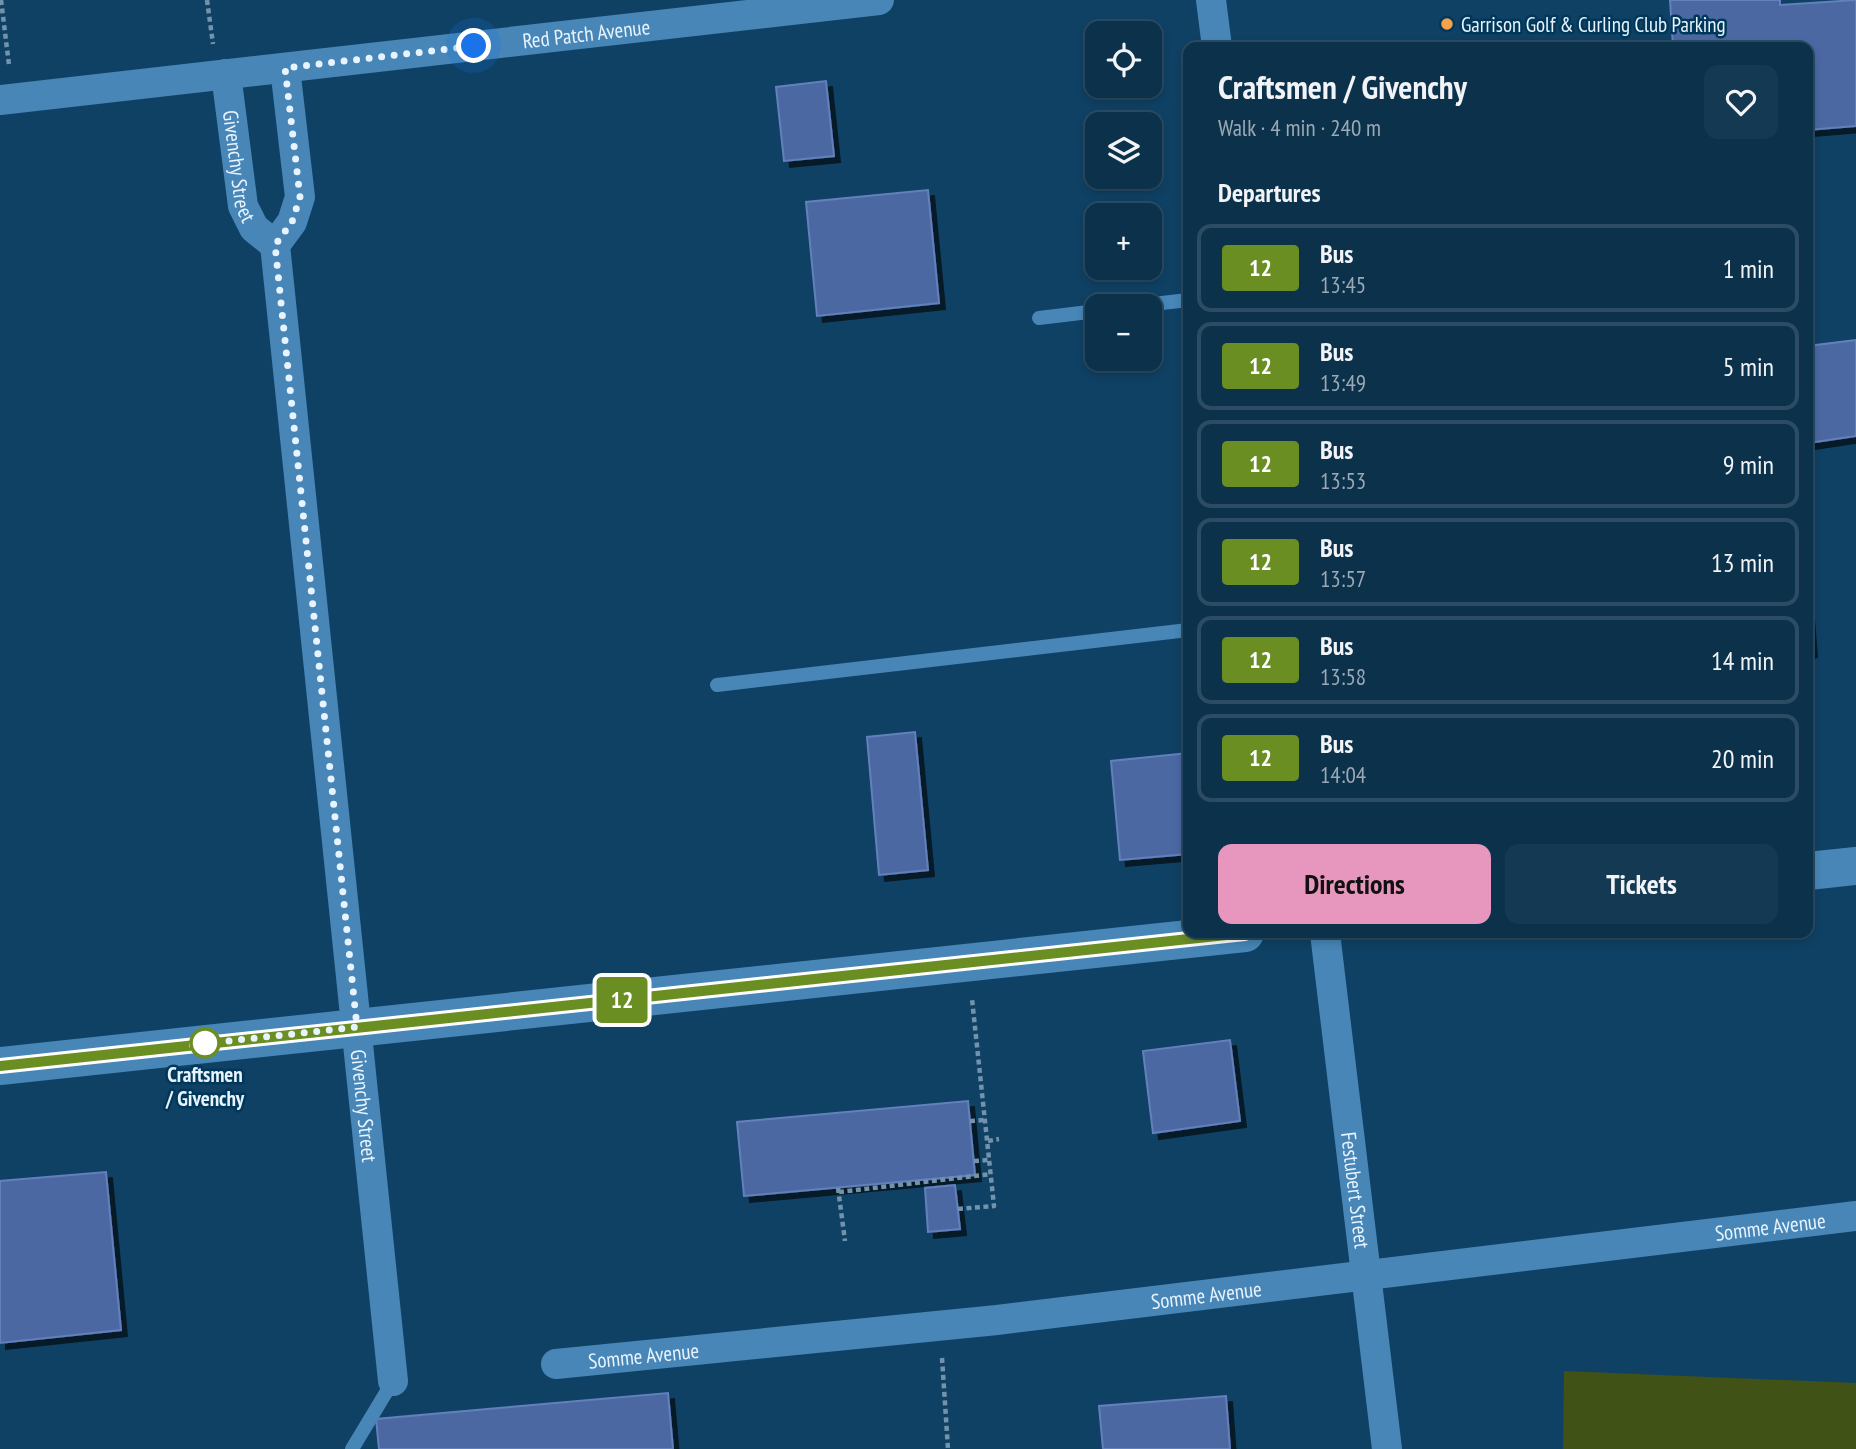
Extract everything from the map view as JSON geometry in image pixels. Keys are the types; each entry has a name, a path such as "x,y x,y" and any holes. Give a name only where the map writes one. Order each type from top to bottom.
{"street":[{"name":"Red Patch Avenue","path":"6,99 879,0"},
{"path":"1211,0 1216,42"},
{"name":"Givenchy Street","path":"285,68 300,197 292,222 275,245 393,1381"},
{"name":"Givenchy Street","path":"221,75 243,206 254,228 275,245"},
{"path":"1813,871 1856,866"},
{"path":"0,1066 1198,938"},
{"name":"Festubert Street","path":"1326,938 1387,1449"},
{"name":"Somme Avenue","path":"556,1364 940,1325 1856,1216"}],"lane":[{"path":"1162,303 1183,301"},
{"path":"1039,318 1085,312"},
{"path":"717,685 1183,631"},
{"path":"352,1449 393,1381"}],"path":[{"path":"1,0 6,99"},
{"path":"207,0 221,75"},
{"path":"958,1209 994,1206 972,992"},
{"path":"970,1121 985,1121"},
{"path":"988,1141 999,1139"},
{"path":"974,1161 989,1160"},
{"path":"845,1241 839,1190 991,1174"},
{"path":"940,1325 948,1449"}],"green space":[{"path":"1564,1371 1856,1383 1856,1449 1563,1449"}],"building":[{"path":"1670,0 1780,0 1780,5 1856,0 1856,126 1813,130 1813,42 1673,42"},
{"path":"826,81 834,156 784,161 776,87"},
{"path":"928,190 939,303 817,316 806,202"},
{"path":"1856,340 1856,436 1813,442 1813,345"},
{"path":"915,732 928,870 879,875 867,737"},
{"path":"1183,754 1183,854 1120,860 1111,761"},
{"path":"1230,1040 1240,1121 1153,1133 1143,1051"},
{"path":"968,1101 975,1175 744,1196 737,1122"},
{"path":"106,1172 121,1330 0,1343 0,1181"},
{"path":"955,1185 960,1229 928,1232 925,1188"},
{"path":"668,1393 673,1449 379,1449 376,1419"},
{"path":"1226,1396 1230,1449 1103,1449 1099,1406"}],"bus line":[{"name":"12","path":"0,1066 1198,938"}],"place":[{"name":"Garrison Golf & Curling Club Parking","path":"1447,24"},
{"name":"Craftsmen / Givenchy","path":"205,1043"}],"route":[{"path":"205,1043 192,1045 357,1027 275,245 292,222 300,197 285,68 474,46"}]}
